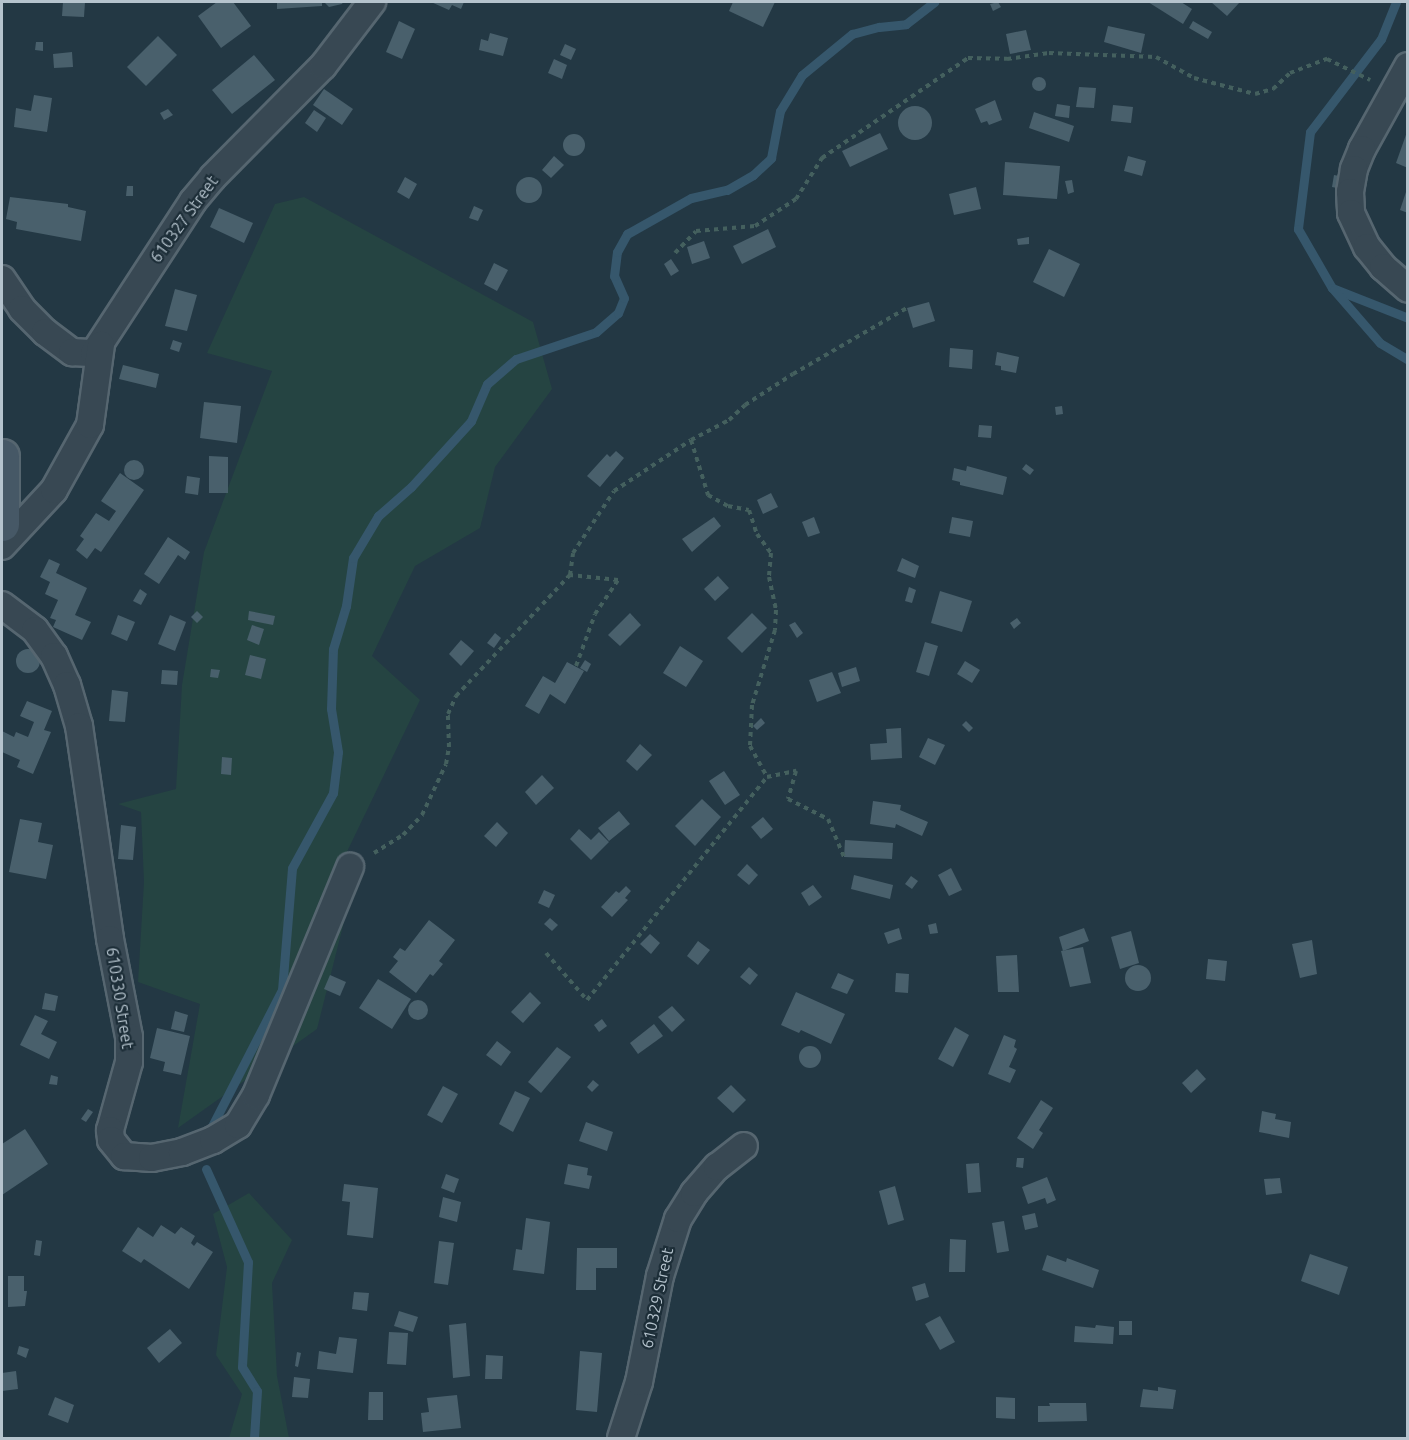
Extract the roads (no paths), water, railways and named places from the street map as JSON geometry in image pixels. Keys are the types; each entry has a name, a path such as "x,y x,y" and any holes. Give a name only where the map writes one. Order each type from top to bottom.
{"street":[{"name":"610327 Street","path":"101,345 193,201 213,177 323,66 372,2"},
{"path":"1407,66 1362,149 1354,169 1350,192 1351,213 1367,247 1383,267 1407,289"},
{"path":"2,279 22,309 66,349 88,355 94,353 101,345"},
{"path":"2,546 54,490 90,425 101,345"},
{"path":"2,456 2,524"},
{"name":"610330 Street","path":"2,604 35,630 54,656 67,685 78,726 110,939 129,1037 129,1062 111,1130 111,1140 124,1156 152,1158 182,1152 213,1140 238,1125 256,1095 350,867"},
{"name":"610329 Street","path":"621,1438 639,1382 660,1276 678,1219 702,1184 717,1167 744,1146"}],"waterway":[{"path":"211,1128 282,990 292,868 333,793 338,752 331,709 333,649 346,606 353,558 378,516 411,487 471,421 487,384 516,359 596,332 618,313 624,298 614,276 617,252 627,234 691,198 727,190 753,175 771,158 780,111 802,75 852,34 879,27 906,24 934,2"},
{"path":"1396,2 1381,39 1310,132 1298,229 1332,288 1408,318"},
{"path":"1334,290 1380,343 1408,360"},
{"path":"206,1169 248,1262 242,1367 257,1391 254,1438"}]}
